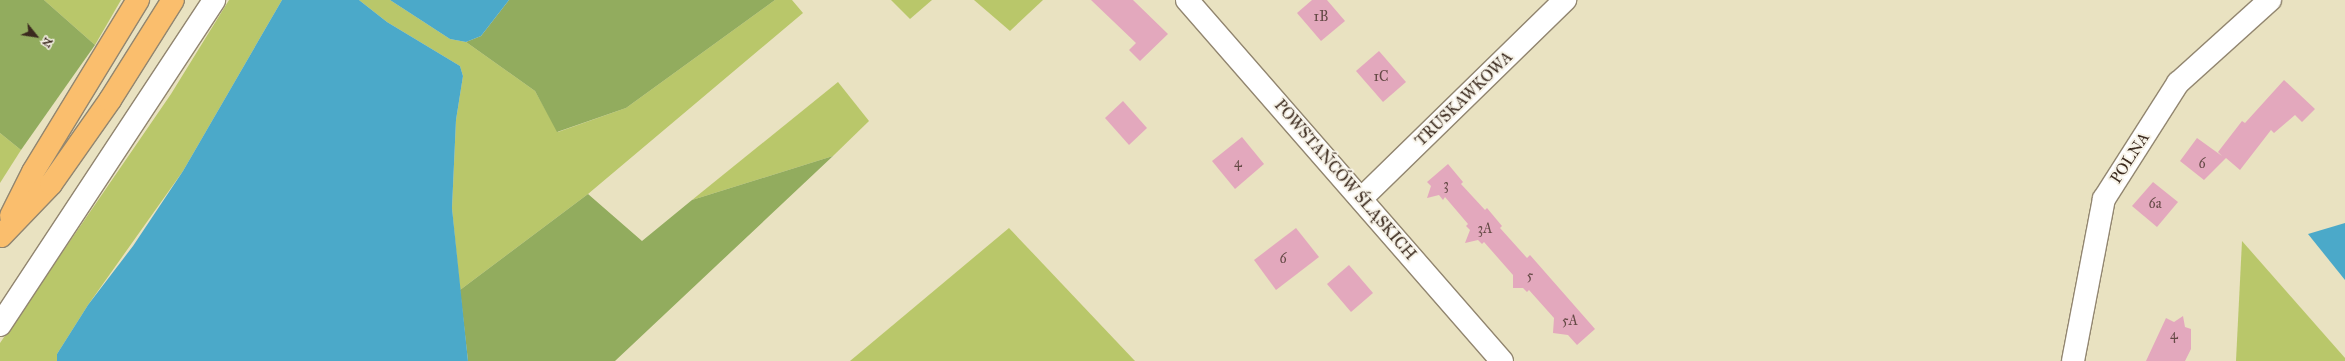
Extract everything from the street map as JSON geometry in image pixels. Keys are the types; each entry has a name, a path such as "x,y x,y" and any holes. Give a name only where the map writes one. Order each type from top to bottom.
{"main road":[{"path":"0,237 33,172 138,0"},
{"path":"0,237 51,184 110,100 174,0"}],"street":[{"path":"0,325 214,0"},
{"name":"POWSTAŃCÓW ŚLĄSKICH","path":"1187,0 1362,198 1502,361"},
{"name":"TRUSKAWKOWA","path":"1362,198 1565,0"},
{"name":"POLNA","path":"2073,361 2104,199 2178,83 2270,0"}],"green space":[{"path":"0,0 44,0 95,45 21,150 0,133"},
{"path":"44,0 121,0 95,45"},
{"path":"229,0 282,0 183,171 88,305 57,354 57,361 0,361 0,343 171,94"},
{"path":"359,0 390,0 450,39 466,42 535,91 558,132 626,108 775,0 792,0 803,13 588,194 460,290 452,208 456,120 463,76 460,66 387,22"},
{"path":"509,0 775,0 626,108 557,132 535,91 466,42 481,36"},
{"path":"891,0 932,0 910,19"},
{"path":"974,0 1043,0 1010,31"},
{"path":"838,82 869,121 833,156 692,200"},
{"path":"0,133 21,150 0,183"},
{"path":"833,156 615,361 468,361 460,290 588,194 642,241 692,200"},
{"path":"1009,228 1135,361 850,361"},
{"path":"2242,241 2345,358 2345,361 2236,361"}],"water":[{"path":"282,0 359,0 387,22 460,66 463,76 456,120 452,208 468,361 57,361 57,354 88,305 133,246 183,171"},
{"path":"390,0 509,0 481,36 466,42 450,39"},
{"path":"2345,223 2345,280 2308,234"}],"building":[{"path":"1091,0 1133,0 1168,34 1140,61 1129,50 1136,43"},
{"path":"1312,0 1327,0 1345,21 1321,41 1297,13"},
{"path":"1379,51 1406,82 1383,102 1356,71"},
{"path":"2284,80 2315,109 2302,122 2295,115 2274,133 2271,130 2240,170 2226,158 2204,180 2180,161 2197,138 2222,156 2218,152 2242,121 2245,123"},
{"path":"1123,101 1147,128 1129,145 1105,118"},
{"path":"1242,137 1264,164 1235,189 1212,161"},
{"path":"1448,164 1463,182 1461,184 1485,210 1487,208 1502,226 1500,228 1527,258 1530,255 1595,329 1577,345 1568,335 1553,333 1554,318 1529,290 1527,292 1523,288 1513,288 1513,275 1484,242 1482,244 1478,240 1465,243 1470,230 1466,226 1468,224 1445,197 1443,200 1439,195 1427,198 1431,186 1427,182"},
{"path":"2153,182 2178,202 2157,227 2132,206"},
{"path":"1296,228 1319,257 1276,290 1254,260"},
{"path":"1349,265 1373,293 1351,312 1327,284"},
{"path":"2183,316 2185,327 2191,329 2191,349 2185,361 2146,361 2166,318 2174,322"}]}
